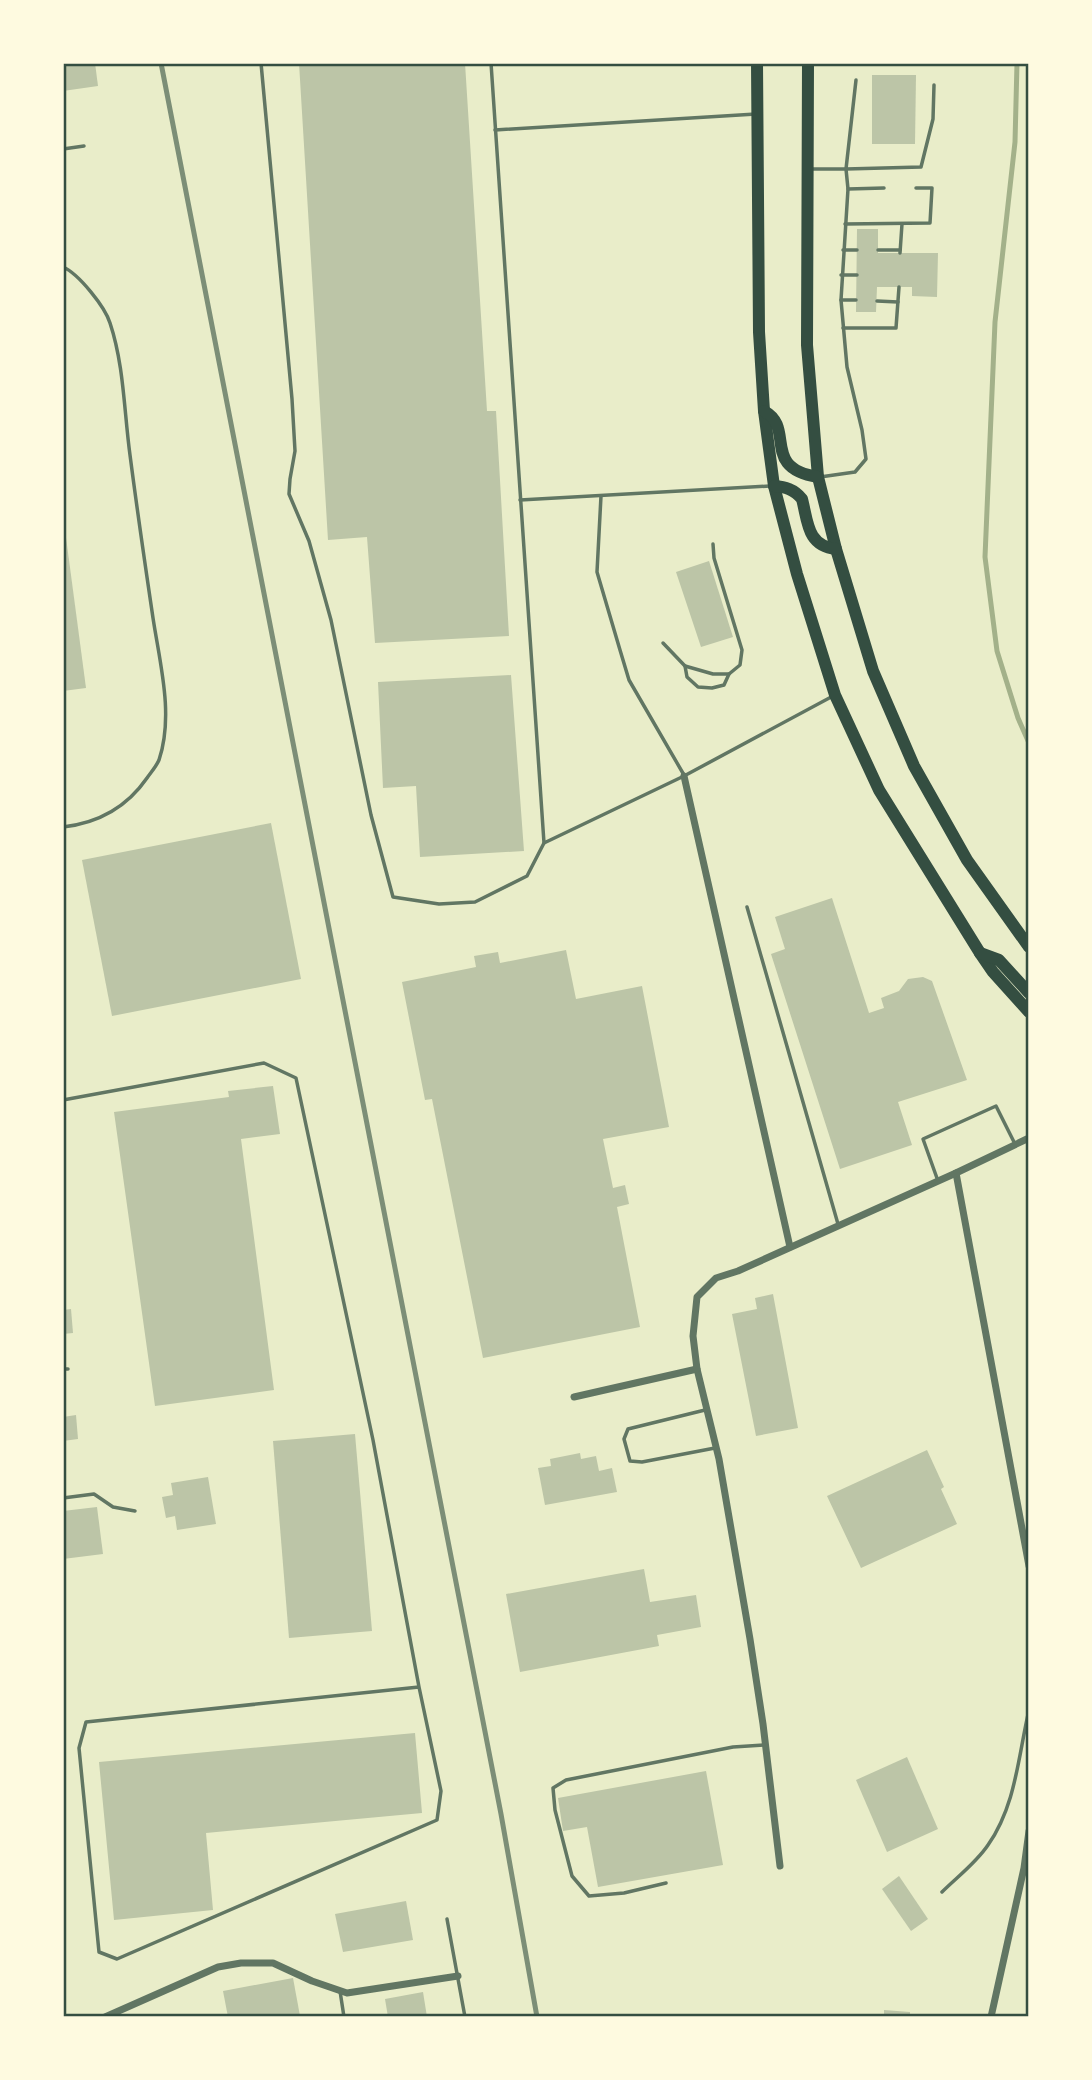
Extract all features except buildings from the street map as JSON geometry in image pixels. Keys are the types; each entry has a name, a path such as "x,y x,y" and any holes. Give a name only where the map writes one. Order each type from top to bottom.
{"main road":[{"path":"757,63 759,332 764,411 774,486 797,574 835,695 878,790 980,953 993,972 1029,1012"},
{"path":"808,63 807,345 818,477 836,549 873,671 914,766 967,860 1029,947"},
{"path":"764,411 776,421 783,455 789,467 800,474 818,477"},
{"path":"774,486 793,490 798,494 802,499 812,536 825,548 836,549"},
{"path":"980,953 999,960 1029,993"}],"street":[{"path":"684,776 790,1247"},
{"path":"780,1866 766,1744 716,1447 692,1336 697,1297 716,1278 738,1271 1029,1138"},
{"path":"956,1173 1029,1566"},
{"path":"574,1397 698,1369"},
{"path":"990,2017 1024,1868 1029,1831"},
{"path":"104,2017 218,1968 241,1962 273,1963 347,1993 458,1976"}],"lane":[{"path":"261,63 292,399 295,452 289,479 289,494 309,541 331,620 371,815 393,897 439,904 475,902 527,876 544,844 491,63"},
{"path":"818,477 855,472 866,459 847,367 841,300 848,189 846,169 856,79"},
{"path":"807,169 921,167 933,119 934,85"},
{"path":"495,130 758,114"},
{"path":"63,149 84,146"},
{"path":"848,189 884,188"},
{"path":"845,224 930,223 932,188 916,188"},
{"path":"878,250 900,252 902,224"},
{"path":"843,250 857,250"},
{"path":"63,267 69,269 88,289 110,321 120,369 163,685 166,729 158,763 137,793 116,810 95,820 63,827"},
{"path":"841,275 857,275"},
{"path":"844,328 896,328 899,287"},
{"path":"841,300 856,300"},
{"path":"877,301 898,302"},
{"path":"520,500 774,486"},
{"path":"601,496 597,572 629,680 684,776"},
{"path":"685,666 687,677 698,687 712,688 724,685 729,674 740,664 742,650 714,558 713,544"},
{"path":"663,643 685,666 713,674 729,674"},
{"path":"544,844 684,776 835,695"},
{"path":"747,907 838,1226"},
{"path":"63,1100 264,1063 296,1078 373,1440 441,1791 437,1820 117,1959 99,1952 79,1748 86,1722 419,1687"},
{"path":"937,1181 923,1139 996,1106 1015,1143"},
{"path":"707,1409 628,1429 624,1439 630,1461 642,1462 716,1447"},
{"path":"63,1498 94,1494 113,1507 135,1511"},
{"path":"942,1892 988,1847 1000,1825 1016,1781 1029,1710"},
{"path":"666,1883 624,1894 589,1896 572,1875 555,1810 553,1788 566,1780 579,1777 733,1747 766,1744"},
{"path":"447,1919 465,2017"},
{"path":"340,1991 344,2017"}],"waterway":[{"path":"1017,63 1015,142 995,322 985,557 997,651 1018,718 1029,743"}],"railway":[{"path":"161,63 501,1814 537,2017"}]}
